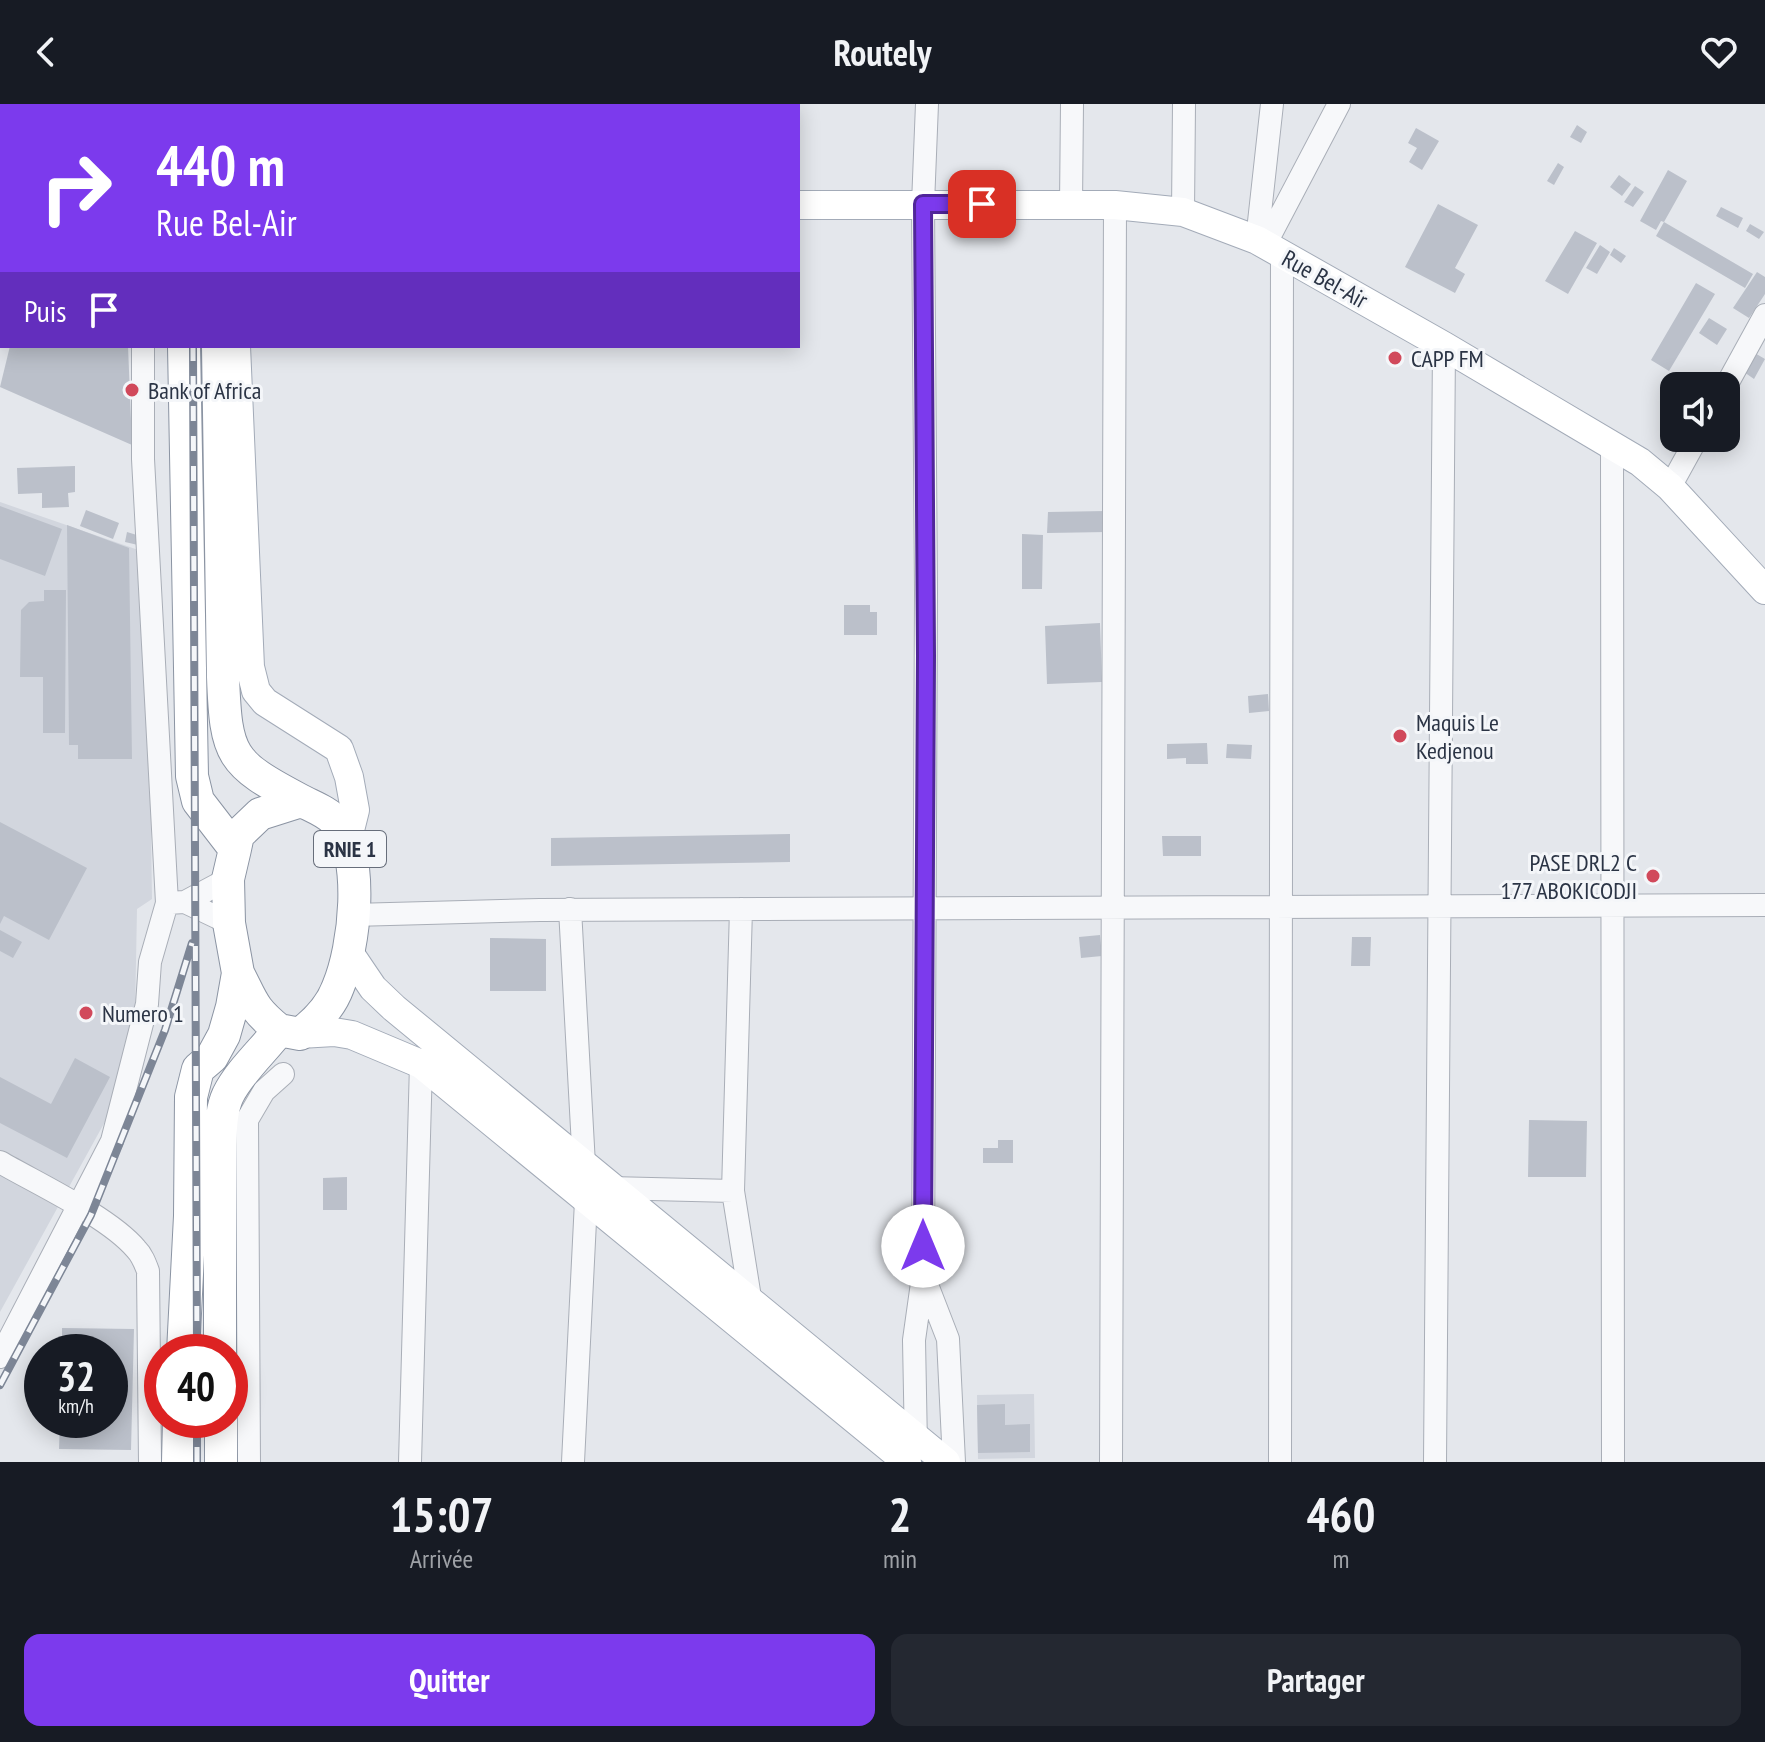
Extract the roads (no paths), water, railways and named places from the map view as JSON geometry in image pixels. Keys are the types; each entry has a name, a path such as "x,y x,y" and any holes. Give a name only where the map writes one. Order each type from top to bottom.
{"highway":[{"path":"184,348 192,776 198,801 232,864 229,923 238,973 252,1005 260,1015 289,1032"},
{"name":"RNIE 1","path":"218,348 223,661 231,745 251,772 334,818 348,838 353,864 353,915 348,951 332,1001 320,1016 289,1032 239,1077 228,1096 222,1117 220,1334"},
{"name":"RNIE 1","path":"232,864 238,835 260,814 301,801"},
{"path":"184,1334 190,1216 191,1097 198,1069 212,1057 224,1035 238,973"},
{"path":"178,1462 179,1438"},
{"path":"221,1438 221,1462"}],"main road":[{"name":"Rue Bel-Air","path":"800,205 1115,205 1183,212 1268,247 1612,444 1670,487 1762,577"},
{"path":"236,348 250,667 256,691 265,702 339,749 349,777 355,810 348,838"},
{"path":"301,801 327,794 337,784 339,749"},
{"path":"348,951 373,988 394,1008 584,1165 598,1195 913,1454 946,1462"},
{"path":"289,1032 352,1035 421,1064 751,1304 913,1454"}],"street":[{"path":"913,1454 914,1340 923,1276 923,204 927,104"},
{"path":"1071,205 1072,104"},
{"path":"1183,212 1184,104"},
{"path":"1272,104 1268,247 1281,907 1280,1462"},
{"path":"1268,247 1339,104"},
{"path":"1111,1462 1115,205"},
{"path":"1734,372 1765,315"},
{"path":"1435,1462 1444,346"},
{"path":"0,1357 80,1208 112,1141 147,1004 150,962 176,902 143,459 143,348"},
{"path":"1612,444 1613,1462"},
{"path":"1670,487 1689,452"},
{"path":"176,902 232,864"},
{"path":"176,902 229,923"},
{"path":"353,915 570,909 1765,905"},
{"path":"570,909 584,1165"},
{"path":"741,909 733,1191 751,1304"},
{"path":"410,1462 421,1064"},
{"path":"249,1462 247,1120 264,1091 283,1074"},
{"path":"0,1162 80,1208 124,1237 139,1251 148,1271 150,1462"},
{"path":"573,1462 598,1195 733,1191"},
{"path":"923,1276 948,1339 954,1462"}],"railway":[{"path":"193,348 197,1334"},
{"path":"0,1385 91,1215 165,1030 192,943"},
{"path":"197,1438 197,1462"}],"place":[{"name":"CAPP FM","path":"1395,358"},
{"name":"Bank of Africa","path":"132,390"},
{"name":"Maquis Le Kedjenou","path":"1400,736"},
{"name":"PASE DRL2 C 177 ABOKICODJI","path":"1653,876"},
{"name":"Numero 1","path":"86,1013"}]}
